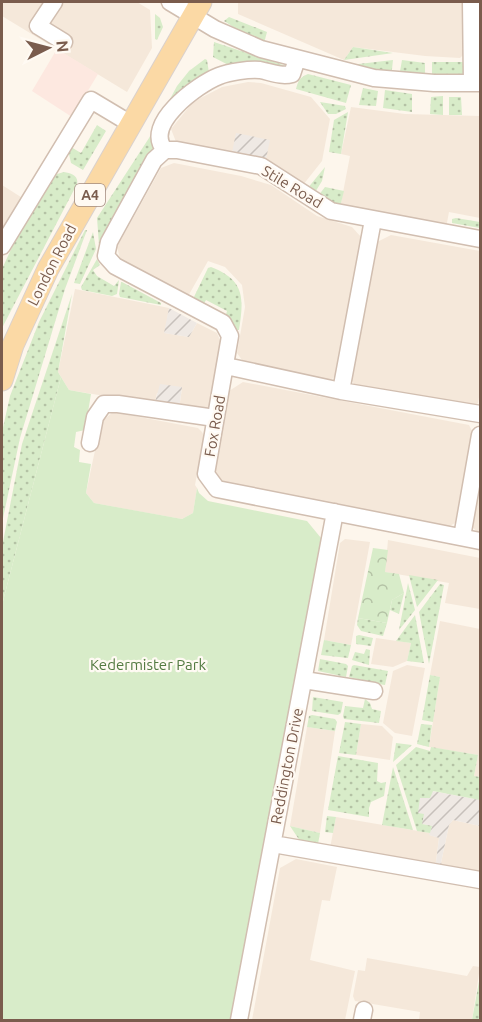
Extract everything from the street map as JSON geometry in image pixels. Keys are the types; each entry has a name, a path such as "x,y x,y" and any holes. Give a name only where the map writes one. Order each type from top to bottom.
{"main road":[{"name":"London Road","path":"2,380 13,345 48,269 197,9"}],"street":[{"path":"54,2 38,26 64,42"},
{"path":"170,2 197,9 243,43 261,50 374,78 434,83 476,83 471,2"},
{"path":"165,150 162,147 160,136 162,127 165,119 183,99 218,76 257,70 285,76 292,74 297,59"},
{"path":"2,246 91,100 131,124"},
{"name":"Stile Road","path":"165,150 177,150 261,166 331,211 480,239"},
{"name":"Fox Road","path":"165,150 154,160 109,242 106,256 115,266 223,323 230,336 206,474 217,489 480,541"},
{"path":"341,391 373,220"},
{"path":"226,366 341,391 480,414"},
{"path":"90,443 95,417 104,404 215,418"},
{"path":"462,537 480,435"},
{"name":"Reddington Drive","path":"239,1020 335,512"},
{"path":"304,680 374,691"},
{"path":"273,844 480,880"}],"shaded area":[{"path":"2,2 137,2 150,10 152,48 127,92 2,16"},
{"path":"238,2 462,2 463,55 460,58 425,56 353,47 344,60 238,14"},
{"path":"57,49 98,74 72,117 32,91"},
{"path":"248,82 261,83 311,97 330,119 322,161 303,185 265,164 269,140 231,157 178,147 171,129 193,102 222,87"},
{"path":"351,107 405,114 480,116 480,218 449,212 446,228 340,208 350,156 341,154"},
{"path":"236,133 270,140 265,164 231,157"},
{"path":"174,163 241,176 271,185 317,216 352,227 361,237 335,376 329,382 247,367 237,353 245,307 242,285 225,267 208,261 187,298 121,262 117,247 161,168"},
{"path":"2,185 24,199 2,237"},
{"path":"391,235 480,251 480,391 478,403 471,409 356,387 351,379 377,242"},
{"path":"75,289 169,308 165,333 189,337 197,323 217,333 222,345 210,408 203,414 179,409 182,388 157,393 155,402 152,404 69,390 58,372"},
{"path":"169,308 197,323 189,337 164,333"},
{"path":"243,382 469,425 473,433 455,523 448,527 223,488 214,473 229,391"},
{"path":"160,384 182,387 179,409 155,402"},
{"path":"113,412 198,428 202,432 204,436 195,485 197,488 193,513 182,519 94,503 86,493 101,422"},
{"path":"480,478 480,534 472,527"},
{"path":"345,539 370,542 351,645 324,640 340,543"},
{"path":"388,540 480,558 480,609 445,603 449,583 385,572"},
{"path":"440,621 480,629 480,777 474,776 478,755 429,747 440,677 430,675"},
{"path":"376,638 411,643 407,661 393,667 371,664"},
{"path":"407,665 425,668 412,736 395,733 383,723 393,671"},
{"path":"361,724 382,726 393,737 390,760 356,755"},
{"path":"307,727 335,731 320,833 290,826"},
{"path":"432,791 480,800 480,826 453,820 449,825 441,863 444,867 431,867 436,862 439,838 429,835 432,826 422,824 417,813 420,797"},
{"path":"336,817 430,833 439,838 436,862 431,867 330,848"},
{"path":"453,820 480,826 480,874 444,867 441,863 449,825"},
{"path":"296,859 337,867 330,901 322,900 310,960 355,971 345,1020 252,1020 280,868"},
{"path":"367,958 467,976 473,966 480,967 472,1020 419,1020 420,1012 355,1001 353,996 358,970 365,971"}],"green space":[{"path":"155,14 160,18 163,27 157,40 155,39"},
{"path":"229,17 267,32 264,43 251,38 224,21"},
{"path":"214,42 286,66 289,69 240,71 213,57"},
{"path":"353,47 393,53 344,60"},
{"path":"205,59 210,79 194,88 129,188 127,197 99,245 97,218 149,138 177,86 189,71"},
{"path":"393,60 391,78 350,65"},
{"path":"402,60 425,63 425,81 399,77"},
{"path":"432,62 464,62 467,75 432,80"},
{"path":"308,74 351,85 346,103 296,89 303,76"},
{"path":"363,88 378,91 376,106 359,105"},
{"path":"385,90 412,94 412,112 383,108"},
{"path":"443,96 443,115 430,114 431,97"},
{"path":"449,97 461,97 462,115 449,115"},
{"path":"320,102 345,106 346,109 336,114 328,114"},
{"path":"348,112 341,154 329,152 334,120"},
{"path":"97,125 106,131 83,170 71,163 69,154 71,147 81,153"},
{"path":"325,167 322,181 314,194 307,189"},
{"path":"64,172 76,177 77,184 2,328 2,269 13,245 52,179"},
{"path":"325,187 344,191 340,207 318,196"},
{"path":"452,219 480,222 480,228 452,223"},
{"path":"87,230 65,289 20,438 2,523 2,432 10,396 39,322"},
{"path":"93,232 96,249 80,284 74,283"},
{"path":"97,259 100,265 93,270 97,276 114,286 119,280 117,294 112,296 82,290 81,287"},
{"path":"211,267 230,278 240,291 242,308 239,330 236,330 225,318 227,311 206,300 202,307 192,301 208,268"},
{"path":"121,282 161,303 161,305 120,297"},
{"path":"72,294 58,372 61,377 2,605 2,547 22,444"},
{"name":"Kedermister Park","path":"61,377 69,390 91,394 85,430 76,432 74,447 80,450 79,462 91,464 86,493 94,503 182,519 193,513 197,488 208,501 307,521 321,538 230,1020 2,1020 2,605"},
{"path":"373,548 388,550 385,572 399,574 404,593 392,600 387,623 358,618"},
{"path":"409,575 438,580 417,607"},
{"path":"408,583 415,610 399,630"},
{"path":"440,584 444,585 429,664 419,612"},
{"path":"404,593 399,614 390,610 392,600"},
{"path":"415,615 424,663 407,661 411,643 396,641"},
{"path":"358,618 387,623 383,636 361,631 357,625"},
{"path":"356,636 373,638 371,646 356,644"},
{"path":"324,640 351,645 348,658 321,655"},
{"path":"366,649 370,650 369,665 352,660 355,652 364,654"},
{"path":"320,659 346,664 348,666 346,677 318,671"},
{"path":"354,665 388,671 385,685 378,684 366,690 367,681 349,677"},
{"path":"430,675 440,677 433,722 422,720"},
{"path":"313,697 343,702 341,713 338,715 312,711"},
{"path":"365,699 370,703 372,709 381,711 379,723 344,719 345,706 363,708"},
{"path":"309,716 335,719 337,722 335,731 307,727"},
{"path":"345,722 361,724 356,755 339,753"},
{"path":"421,724 432,725 429,747 417,744"},
{"path":"396,743 412,745 393,762"},
{"path":"416,747 430,751 431,747 478,755 474,776 480,777 480,800 433,791 430,798 420,798 418,813 424,814 422,824 432,826 430,833 417,831 396,765"},
{"path":"338,756 378,763 377,781 386,782 384,796 371,802 369,817 328,810"},
{"path":"393,767 413,830 382,825"},
{"path":"327,816 336,817 333,833 325,832"},
{"path":"290,826 320,833 318,844 300,841"},
{"path":"480,976 480,1020 472,1020"}]}
